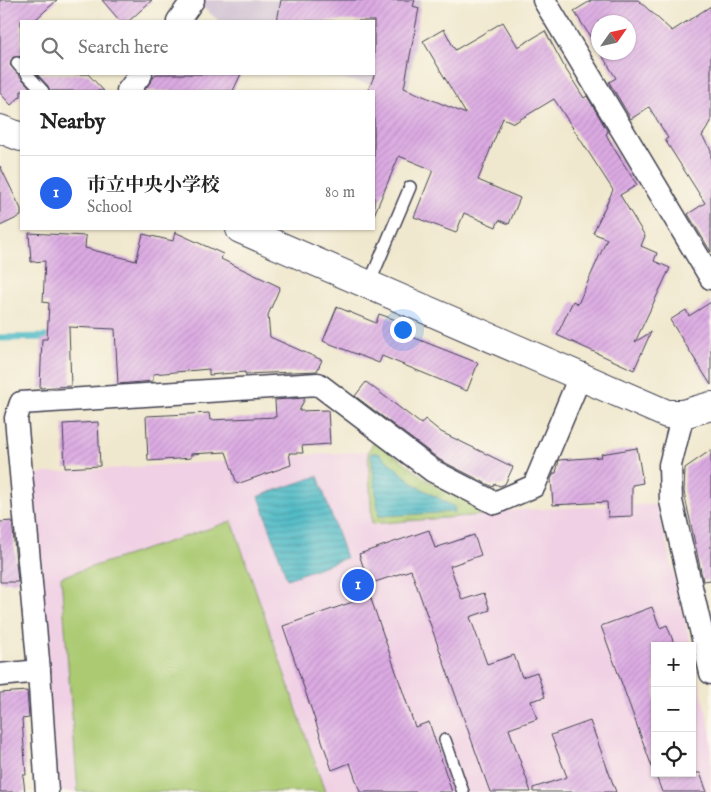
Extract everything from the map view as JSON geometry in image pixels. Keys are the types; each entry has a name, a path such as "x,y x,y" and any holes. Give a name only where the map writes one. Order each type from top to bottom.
{"street":[{"path":"179,20 193,0"},
{"path":"544,0 711,278"},
{"path":"129,90 140,75"},
{"path":"0,129 20,137"},
{"path":"245,230 271,235 369,284 581,374 667,414 684,414 711,406"},
{"path":"47,792 40,671 16,418 21,403 318,384 433,472 496,503 534,486 581,374"},
{"path":"684,414 670,465 671,501 711,673"},
{"path":"0,675 40,671"}],"lane":[{"path":"28,75 42,90"},
{"path":"369,284 410,187"},
{"path":"445,740 463,792"}],"shaded area":[{"path":"205,0 421,0 408,91 320,75 375,75 375,20 218,20 199,4"},
{"path":"368,451 372,524 518,510 657,504 690,642 651,642 651,777 696,777 696,670 711,732 711,792 54,792 32,474"}],"green space":[{"path":"375,440 426,479 493,514 372,524 368,451","holes":["378,453 417,486 454,507 379,516"]},
{"path":"232,521 325,792 78,792 61,577"}],"water":[{"path":"371,453 378,453 417,486 454,507 455,512 379,516"},
{"path":"318,476 346,558 287,579 259,496"}],"building":[{"path":"0,0 57,0 35,20 20,20 20,57 13,57 10,65 32,90 20,90 20,97 11,105 0,93"},
{"path":"102,0 152,0 130,20 119,20"},
{"path":"281,0 415,0 413,6 419,8 404,88 466,114 423,41 444,29 455,50 503,22 518,47 545,31 584,98 587,96 608,132 606,134 613,147 637,185 620,195 645,236 641,246 657,253 654,261 670,268 635,342 651,332 634,370 557,335 573,301 578,304 607,239 593,233 613,190 554,99 514,123 503,118 478,180 520,198 509,224 499,220 496,227 464,213 456,233 414,217 433,170 399,156 375,213 375,90 368,90 375,75 375,20 277,20"},
{"path":"592,0 638,0 672,31 711,6 711,122 702,136 711,150 711,252 688,214 705,203 665,140 668,138 649,107 631,119 609,82 616,78 605,60 636,60 636,15 591,15 591,38 574,11"},
{"path":"38,75 89,75 103,90 50,90"},
{"path":"155,75 241,75 233,90 145,90"},
{"path":"0,166 20,207 20,216 0,226"},
{"path":"175,232 223,254 221,259 280,287 268,315 270,337 322,360 317,371 245,374 245,372 209,375 209,369 153,374 153,381 118,384 115,329 69,327 71,386 40,388 42,339 47,339 49,303 43,302 45,261 31,262 29,233 86,236 85,248 136,261 143,234 173,241"},
{"path":"711,302 711,385 670,320 686,310 689,316"},
{"path":"337,307 376,323 379,314 396,320 392,329 478,363 467,391 382,356 379,363 323,341"},
{"path":"366,382 421,424 425,419 441,432 513,467 505,484 500,486 495,484 493,487 440,460 355,396"},
{"path":"305,398 299,411 328,410 330,444 302,446 303,453 289,453 291,465 237,484 226,452 191,454 191,458 148,461 146,416 209,413 210,420 276,417 275,400"},
{"path":"98,422 100,466 65,468 63,424"},
{"path":"637,448 643,483 632,485 632,516 608,517 607,502 553,505 551,479 554,473 556,473 559,460 602,457 601,454"},
{"path":"711,450 711,580 703,581 684,492 685,468"},
{"path":"12,521 18,582 0,582 0,522"},
{"path":"429,530 435,548 474,535 481,555 450,566 462,600 484,593 490,610 470,617 487,664 514,655 522,677 537,672 545,697 531,701 537,719 509,729 531,792 490,792 411,570 369,584 359,554"},
{"path":"370,596 415,727 429,722 452,792 360,792 350,763 332,770 283,626"},
{"path":"652,607 660,628 667,625 673,642 651,642 651,764 601,626"},
{"path":"27,691 29,718 22,719 26,775 23,775 25,792 0,792 0,693"},
{"path":"590,721 616,792 533,792 533,788 567,777 551,735"},
{"path":"696,773 700,773 707,792 662,792 656,777 696,777"}],"waterway":[{"path":"0,338 48,337"}],"place":[{"name":"市立中央小学校","path":"358,585"}]}
